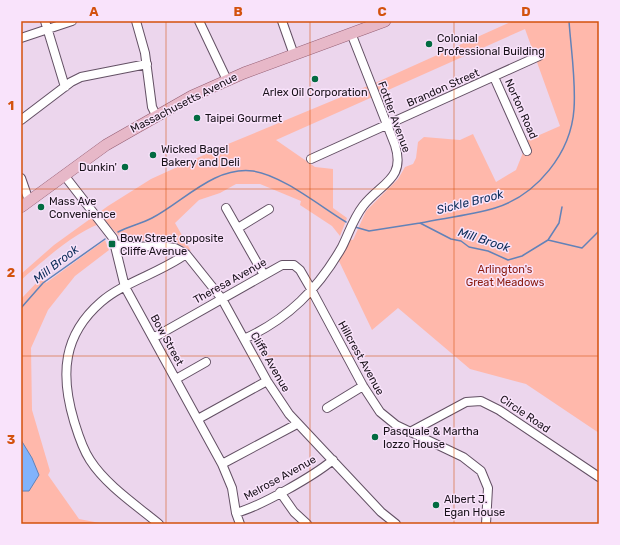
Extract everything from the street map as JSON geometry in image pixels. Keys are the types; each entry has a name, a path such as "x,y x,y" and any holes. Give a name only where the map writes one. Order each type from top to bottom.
{"main road":[{"name":"Massachusetts Avenue","path":"25,204 106,145 156,116 227,80 385,21"}],"street":[{"path":"21,38 46,25 72,21"},
{"path":"136,21 147,64 152,107 156,116"},
{"path":"199,21 227,80"},
{"path":"282,21 294,55"},
{"path":"46,25 54,56 65,87"},
{"name":"Fottler Avenue","path":"244,339 280,320 294,309 339,252 354,219 363,206 396,171 399,157 351,33"},
{"name":"Brandon Street","path":"311,159 539,56"},
{"path":"21,120 81,77 147,64"},
{"name":"Norton Road","path":"494,77 527,151"},
{"name":"Bow Street","path":"64,175 102,222 115,244 120,274 125,287 222,464 232,488 236,513 240,524"},
{"path":"21,178 25,204"},
{"path":"226,208 264,275"},
{"path":"238,228 269,209"},
{"path":"115,244 130,247 160,246 175,248 186,254 173,264 102,300 87,315 74,335 66,357 66,383 72,413 80,439 90,460 103,476 159,524"},
{"name":"Cliffe Avenue","path":"186,254 222,299 267,381 297,424 381,512 396,524"},
{"name":"Theresa Avenue","path":"153,338 282,265 290,263 300,270 311,289"},
{"name":"Hillcrest Avenue","path":"311,289 363,386 375,406 385,417 396,425 412,431 464,457 481,471 488,488 486,524"},
{"path":"176,379 206,362"},
{"path":"198,419 267,381"},
{"path":"327,408 363,386"},
{"name":"Circle Road","path":"412,431 466,402 476,400 486,402 599,477"},
{"path":"222,464 297,424"},
{"name":"Melrose Avenue","path":"236,513 248,510 333,460"},
{"path":"280,492 291,509 307,524"}],"green space":[{"name":"Arlington's Great Meadows","path":"513,21 599,21 599,433 526,384 470,369 398,308 372,330 338,259 349,239 353,240 366,211 398,179 405,167 413,164 416,158 418,142 424,137 460,140 473,134 496,182 516,170 528,140 560,126 525,29 276,140 315,167 333,169 333,208 347,218 340,236 332,226 300,205 301,201 260,184 236,184 220,193 199,200 175,223 191,251 175,242 123,240 106,222 95,225 73,238 50,255 21,280 21,274 54,245 108,206 151,179 228,144 375,83"},
{"path":"105,240 109,250 75,276 48,310 31,348 32,410 50,471 48,475 79,519 105,524 21,524 21,299 42,277 46,283"}],"water":[{"path":"21,440 32,458 39,475 29,491 21,491"}],"waterway":[{"name":"Sickle Brook","path":"420,223 467,215 495,208 510,202 538,183 549,170 559,156 566,141 574,109 574,76 569,21"},
{"path":"118,232 152,218 212,179 239,171 253,171 264,174 289,185 346,222"},
{"path":"548,240 559,223 562,207"},
{"name":"Mill Brook","path":"355,227 369,231 420,223 451,239 461,241 469,247 488,251 508,260 522,256 548,240 582,248 599,231"},
{"name":"Mill Brook","path":"21,308 43,283 105,239"}],"place":[{"name":"Colonial Professional Building","path":"429,44"},
{"name":"Arlex Oil Corporation","path":"315,79"},
{"name":"Taipei Gourmet","path":"197,118"},
{"name":"Wicked Bagel Bakery and Deli","path":"153,155"},
{"name":"Dunkin'","path":"125,167"},
{"name":"Mass Ave Convenience","path":"41,207"},
{"name":"Bow Street opposite Cliffe Avenue","path":"112,244"},
{"name":"Pasquale & Martha Iozzo House","path":"375,437"},
{"name":"Albert J. Egan House","path":"436,505"}]}
